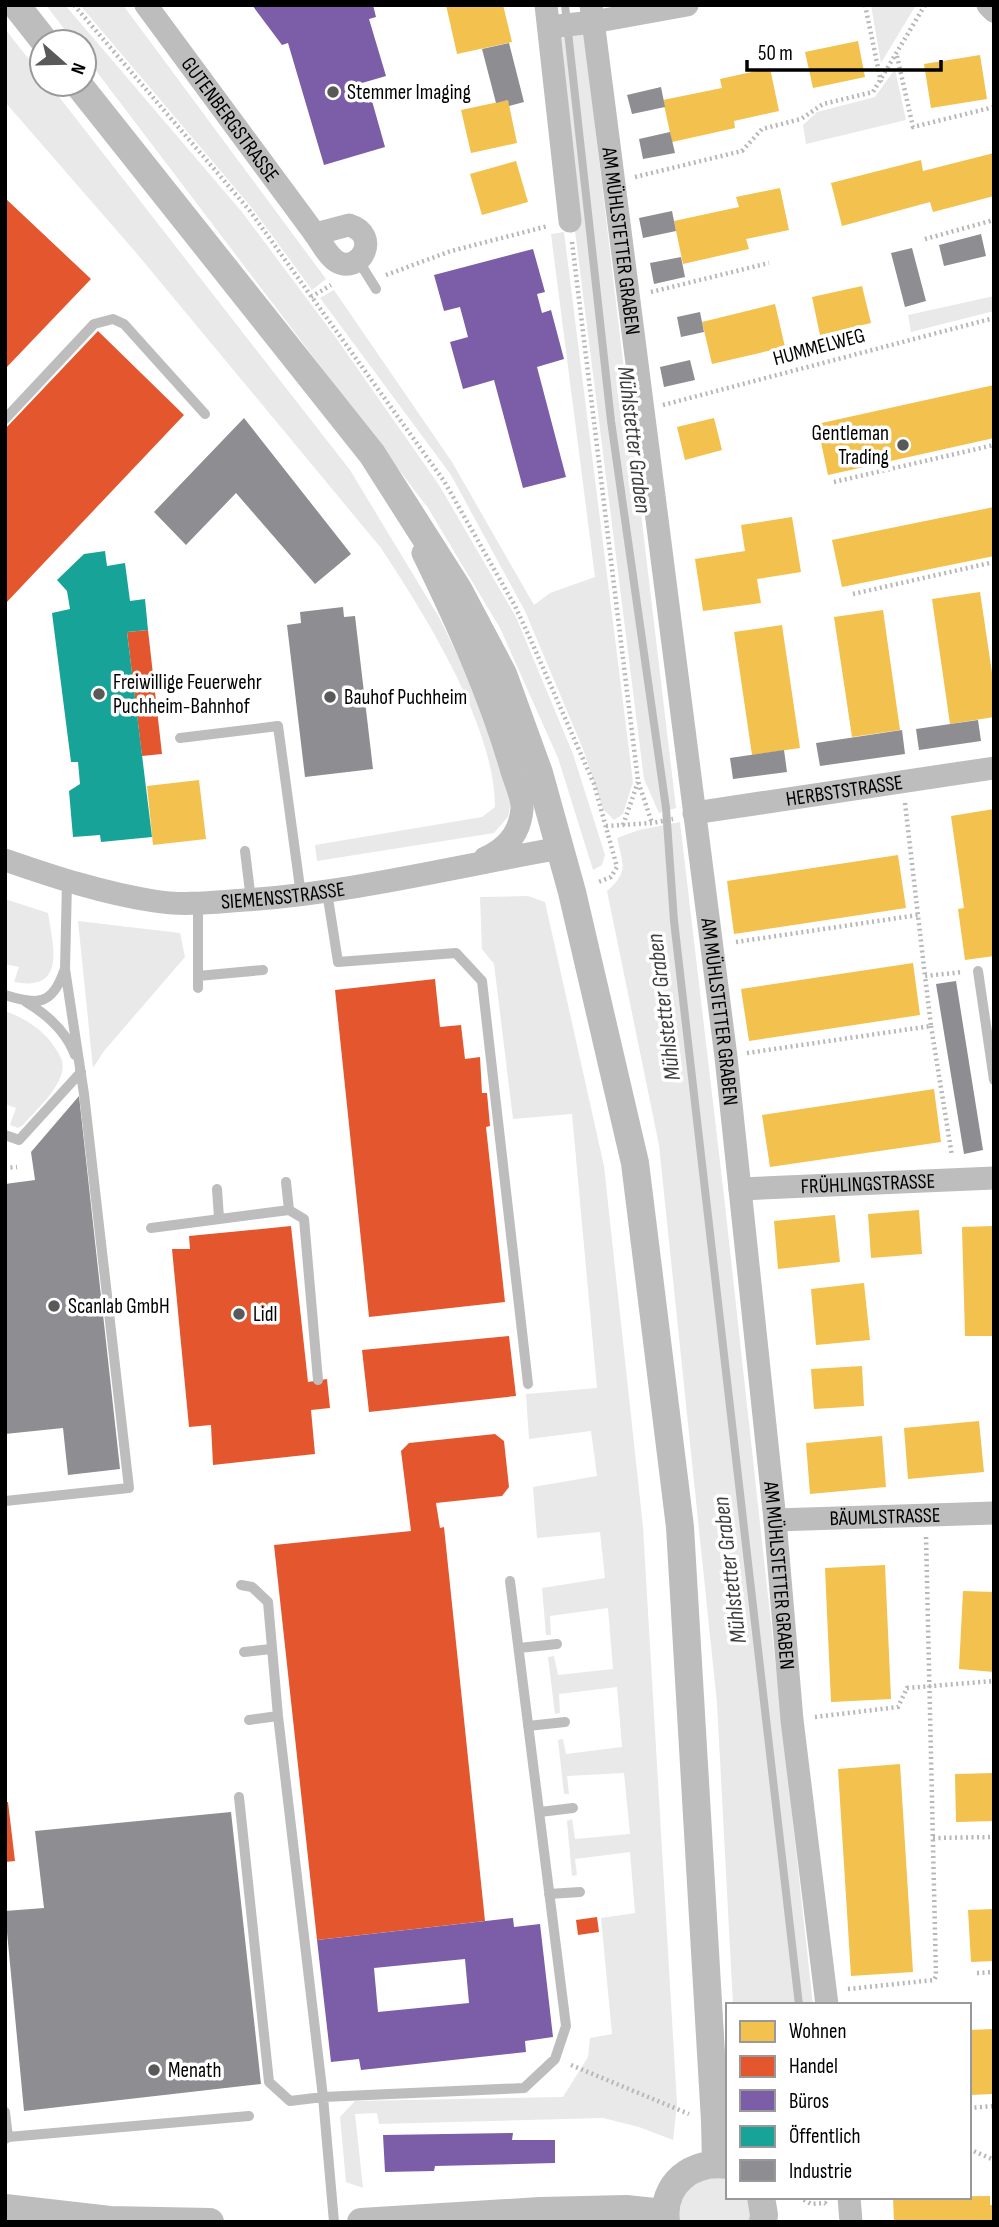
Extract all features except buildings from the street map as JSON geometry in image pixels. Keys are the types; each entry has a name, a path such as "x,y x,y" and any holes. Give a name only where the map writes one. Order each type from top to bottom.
{"street":[{"path":"16,5 34,28"},
{"name":"GUTENBERGSTRASSE","path":"146,5 336,261 349,264 358,260"},
{"path":"570,221 549,20 687,5"},
{"path":"988,5 994,11"},
{"name":"AM MÜHLSTETTER GRABEN","path":"588,17 726,1056 775,1520 792,1720 827,1998"},
{"path":"89,98 372,454 458,589 503,674 539,773 561,848 635,1163 680,1527 715,2107 722,2164 703,2165 680,2178 666,2200 665,2217 626,2209 540,2216 361,2222"},
{"path":"315,234 343,226 360,230 366,241 364,253 358,260"},
{"path":"372,454 455,620 497,719 522,808 515,833 502,850 474,863"},
{"name":"HERBSTSTRASSE","path":"694,813 994,768"},
{"name":"SIEMENSSTRASSE","path":"5,860 67,882 156,901 198,903 327,892 561,848"},
{"name":"FRÜHLINGSTRASSE","path":"740,1189 994,1178"},
{"name":"BÄUMLSTRASSE","path":"775,1520 994,1513"},
{"path":"761,2199 763,2222"},
{"path":"849,2199 851,2222"},
{"path":"5,2208 83,2220 210,2222"}],"lane":[{"path":"358,260 373,285"},
{"path":"5,419 94,324 113,319 124,324 205,414"},
{"path":"180,738 278,726 301,895"},
{"path":"245,851 251,900"},
{"path":"5,1501 128,1488 81,1072 65,969 67,882"},
{"path":"327,892 338,962 456,953 482,981 528,1384"},
{"path":"198,903 198,988"},
{"path":"26,1002 42,1000 58,989 65,969"},
{"path":"198,976 263,970"},
{"path":"978,971 994,1080"},
{"path":"5,995 26,1002 45,1014 62,1031 73,1049 81,1072"},
{"path":"5,1135 19,1140 81,1072"},
{"path":"286,1182 289,1210"},
{"path":"217,1189 219,1218"},
{"path":"151,1228 289,1210 303,1219 318,1380"},
{"path":"239,1797 269,2082 290,2101 323,2097 524,2088 555,2059 566,2026 510,1581"},
{"path":"241,1585 253,1587 268,1602 278,1716 323,2097 334,2222"},
{"path":"519,1648 557,1644"},
{"path":"244,1652 271,1649"},
{"path":"249,1720 278,1716"},
{"path":"528,1726 565,1723"},
{"path":"540,1812 573,1808"},
{"path":"549,1894 580,1892"},
{"path":"5,2112 6,2138 249,2116"}],"path":[{"path":"74,5 250,211 444,481 529,636 594,784 617,867 611,877 572,892"},
{"path":"865,5 881,82"},
{"path":"626,179 742,151 762,129 801,119 823,104 873,92 925,5"},
{"path":"897,55 913,127 994,107"},
{"path":"925,239 994,220"},
{"path":"373,285 451,251 570,221 574,273 638,782 654,822 606,826"},
{"path":"640,295 769,263"},
{"path":"311,298 339,280"},
{"name":"HUMMELWEG","path":"652,407 994,318"},
{"path":"834,482 994,445"},
{"path":"853,594 994,562"},
{"path":"902,781 931,1026 955,1179"},
{"path":"623,825 638,782"},
{"path":"712,946 918,915"},
{"path":"925,976 978,971"},
{"path":"726,1056 931,1026"},
{"path":"5,1168 17,1167"},
{"path":"827,1998 934,1980 936,1976 925,1514"},
{"path":"792,1720 898,1707 907,1688 994,1681"},
{"path":"933,1838 994,1838"},
{"path":"977,1973 994,1972"},
{"path":"555,2059 691,2115"},
{"path":"971,2108 994,2106"},
{"path":"971,2150 994,2160"}],"shaded area":[{"path":"46,5 65,5 85,28 63,28"},
{"path":"80,5 123,5 326,279 312,290 252,208"},
{"path":"871,5 916,5 881,63"},
{"path":"5,29 28,58 28,98 60,98 350,470 440,619 477,696 512,797 508,817 494,833 317,861 315,845 482,817 495,807 492,775 471,707 436,638 381,548 138,255 5,102"},
{"path":"584,33 676,808 659,813 644,779 575,231 555,38"},
{"path":"98,44 242,212 334,335 439,485 516,617 573,754 605,855 602,865 593,870 558,758 500,628 428,508 98,73"},
{"path":"895,69 906,120 806,144 803,125 817,112 875,97"},
{"path":"564,232 633,782 623,814 614,820 603,809 583,749 525,611 451,475 320,298 334,290 452,462 534,605 550,593 595,577 551,234"},
{"path":"994,296 994,311 911,332 908,315"},
{"path":"680,822 813,2003 733,2003 717,1703 659,1145 607,891 619,878 622,868 617,838 639,830"},
{"path":"528,896 545,902 604,1166 643,1527 677,2104 673,2140 639,2127 603,2118 379,2124 377,2113 355,2114 363,2188 346,2182 340,2117 355,2101 563,2097 588,2057 590,2038 612,2034 601,1918 635,1913 630,1852 575,1859 577,1875 572,1876 567,1821 572,1819 575,1839 630,1834 624,1773 567,1776 569,1794 564,1794 558,1740 563,1739 566,1754 622,1747 617,1687 559,1694 560,1713 555,1714 548,1657 554,1656 558,1675 613,1669 608,1608 550,1616 551,1635 546,1635 542,1588 605,1578 600,1532 537,1538 533,1487 597,1476 591,1431 529,1439 526,1394 597,1388 572,1114 513,1119 494,964 482,949 480,897"},
{"path":"5,899 48,913 53,964 42,980 31,983 14,982 19,967 5,964"},
{"path":"78,921 180,933 185,957 104,1051 93,1068"},
{"path":"5,1011 24,1019 51,1042 59,1053 63,1069 55,1087 18,1128 10,1125 16,1108 5,1104"},
{"path":"726,2177 726,2199 750,2199 752,2222 675,2222 677,2199 693,2180"}],"waterway":[{"name":"Mühlstetter Graben","path":"565,5 611,421 666,808 674,921 799,2003"}],"place":[{"name":"Stemmer Imaging","path":"333,92"},
{"name":"Gentleman Trading","path":"903,445"},
{"name":"Freiwillige Feuerwehr Puchheim-Bahnhof","path":"99,694"},
{"name":"Bauhof Puchheim","path":"330,697"},
{"name":"Scanlab GmbH","path":"54,1306"},
{"name":"Lidl","path":"239,1314"},
{"name":"Menath","path":"154,2070"}]}
